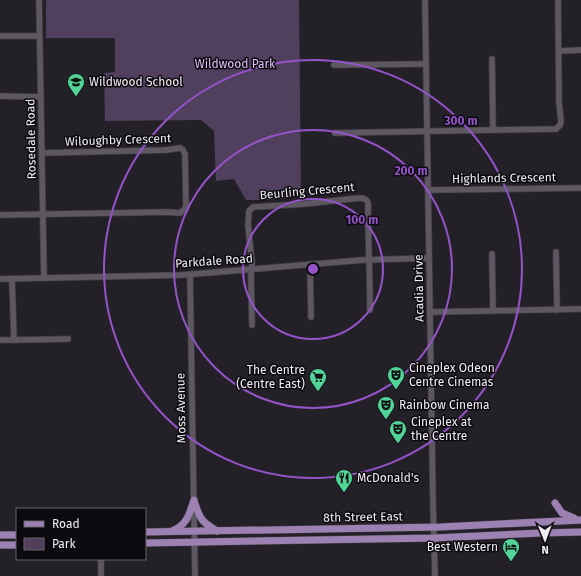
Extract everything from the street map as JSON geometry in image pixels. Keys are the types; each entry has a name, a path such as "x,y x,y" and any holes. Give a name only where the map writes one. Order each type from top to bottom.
{"main road":[{"path":"194,500 198,514 202,520 217,531"},
{"path":"169,532 177,529 185,522 190,514 194,500"},
{"path":"555,503 562,513 579,520"},
{"name":"8th Street East","path":"146,532 434,527 579,520"},
{"name":"8th Street East","path":"146,543 434,538 581,532"},
{"path":"0,535 16,535"},
{"path":"0,546 16,545"}],"street":[{"name":"Rosedale Road","path":"39,0 44,278"},
{"name":"Acadia Drive","path":"425,0 435,576"},
{"path":"335,133 559,128 561,121 559,102 558,0"},
{"path":"0,36 39,36"},
{"path":"559,51 581,50"},
{"path":"492,59 493,130"},
{"path":"334,65 426,64"},
{"path":"0,96 40,97"},
{"name":"Wiloughby Crescent","path":"42,153 166,150 180,148 185,154 186,196 186,207 180,213 43,214"},
{"name":"Highlands Crescent","path":"428,190 581,188"},
{"name":"Beurling Crescent","path":"251,269 252,263 248,211 253,207 304,204 359,198 364,198 368,203 369,260"},
{"path":"0,215 43,214"},
{"path":"556,252 557,310"},
{"path":"492,254 493,310"},
{"name":"Parkdale Road","path":"0,279 190,275 310,264 429,258"},
{"path":"369,260 370,310"},
{"path":"310,264 311,317"},
{"path":"251,269 252,325"},
{"name":"Moss Avenue","path":"190,275 194,576"},
{"path":"12,279 14,340"},
{"path":"430,312 581,309"},
{"path":"0,340 68,339"},
{"path":"101,560 101,576"}],"green space":[{"name":"Wildwood Park","path":"46,0 299,0 301,197 246,200 234,179 216,181 214,131 201,120 105,121 104,73 115,72 115,38 46,38"}],"place":[{"name":"Wildwood School","path":"76,97"},
{"name":"Cineplex Odeon Centre Cinemas","path":"396,390"},
{"name":"The Centre (Centre East)","path":"318,392"},
{"name":"Rainbow Cinema","path":"386,420"},
{"name":"Cineplex at the Centre","path":"398,444"},
{"name":"McDonald's","path":"344,493"},
{"name":"Best Western","path":"511,562"}]}
